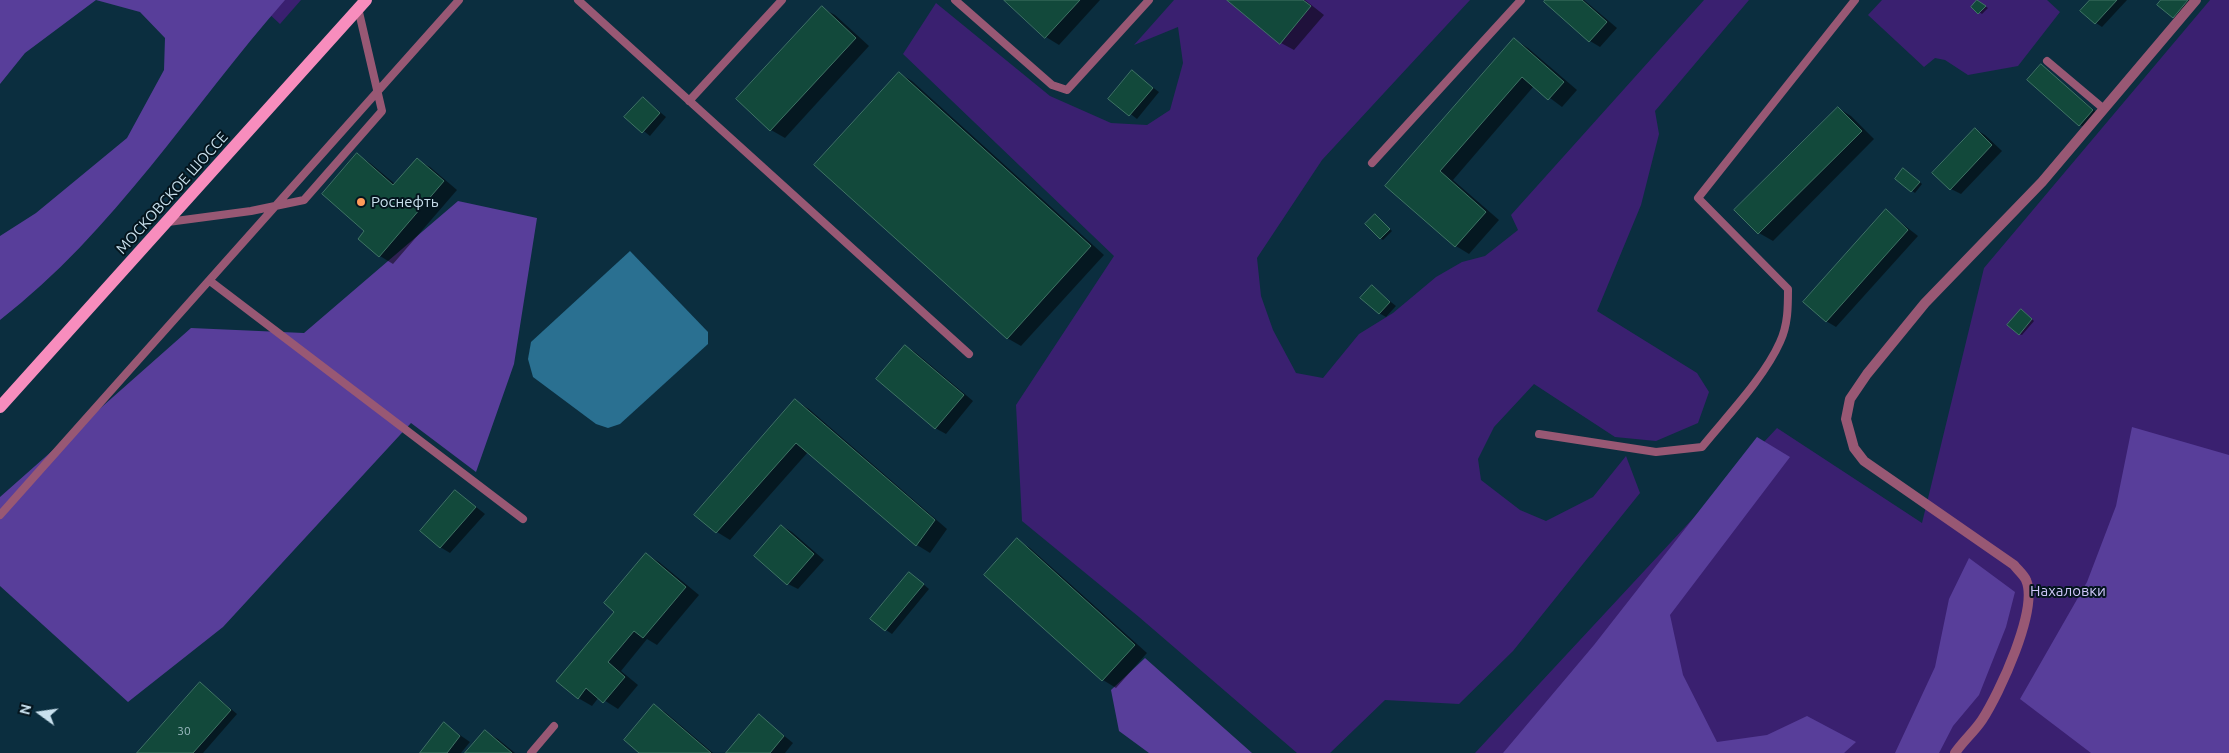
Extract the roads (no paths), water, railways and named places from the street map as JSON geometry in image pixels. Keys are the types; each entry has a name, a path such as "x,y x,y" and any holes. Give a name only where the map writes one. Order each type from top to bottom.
{"main road":[{"name":"МОСКОВСКОЕ ШОССЕ","path":"0,407 362,4"}],"street":[{"path":"1955,753 1982,721 2004,678 2025,622 2029,601 2026,580 2014,565 1864,460 1854,448 1846,419 1850,399 1867,374 1924,303 2042,182 2196,0"}],"lane":[{"path":"0,516 279,205 459,0"},
{"path":"578,0 969,354"},
{"path":"689,101 782,0"},
{"path":"955,0 1052,85 1067,90 1149,0"},
{"path":"1372,162 1521,0"},
{"path":"1539,434 1656,452 1702,447 1754,384 1780,342 1788,313 1788,289 1698,198 1855,0"},
{"path":"168,222 304,200 382,111 362,4"},
{"path":"2047,61 2104,109"},
{"path":"210,281 523,519"},
{"path":"531,753 554,726"}],"water":[{"path":"630,251 708,332 708,344 620,424 608,428 596,424 533,377 528,359 531,342"}],"place":[{"name":"Роснефть","path":"361,202"}],"park label":[{"name":"Нахаловки","path":"2068,591"}]}
